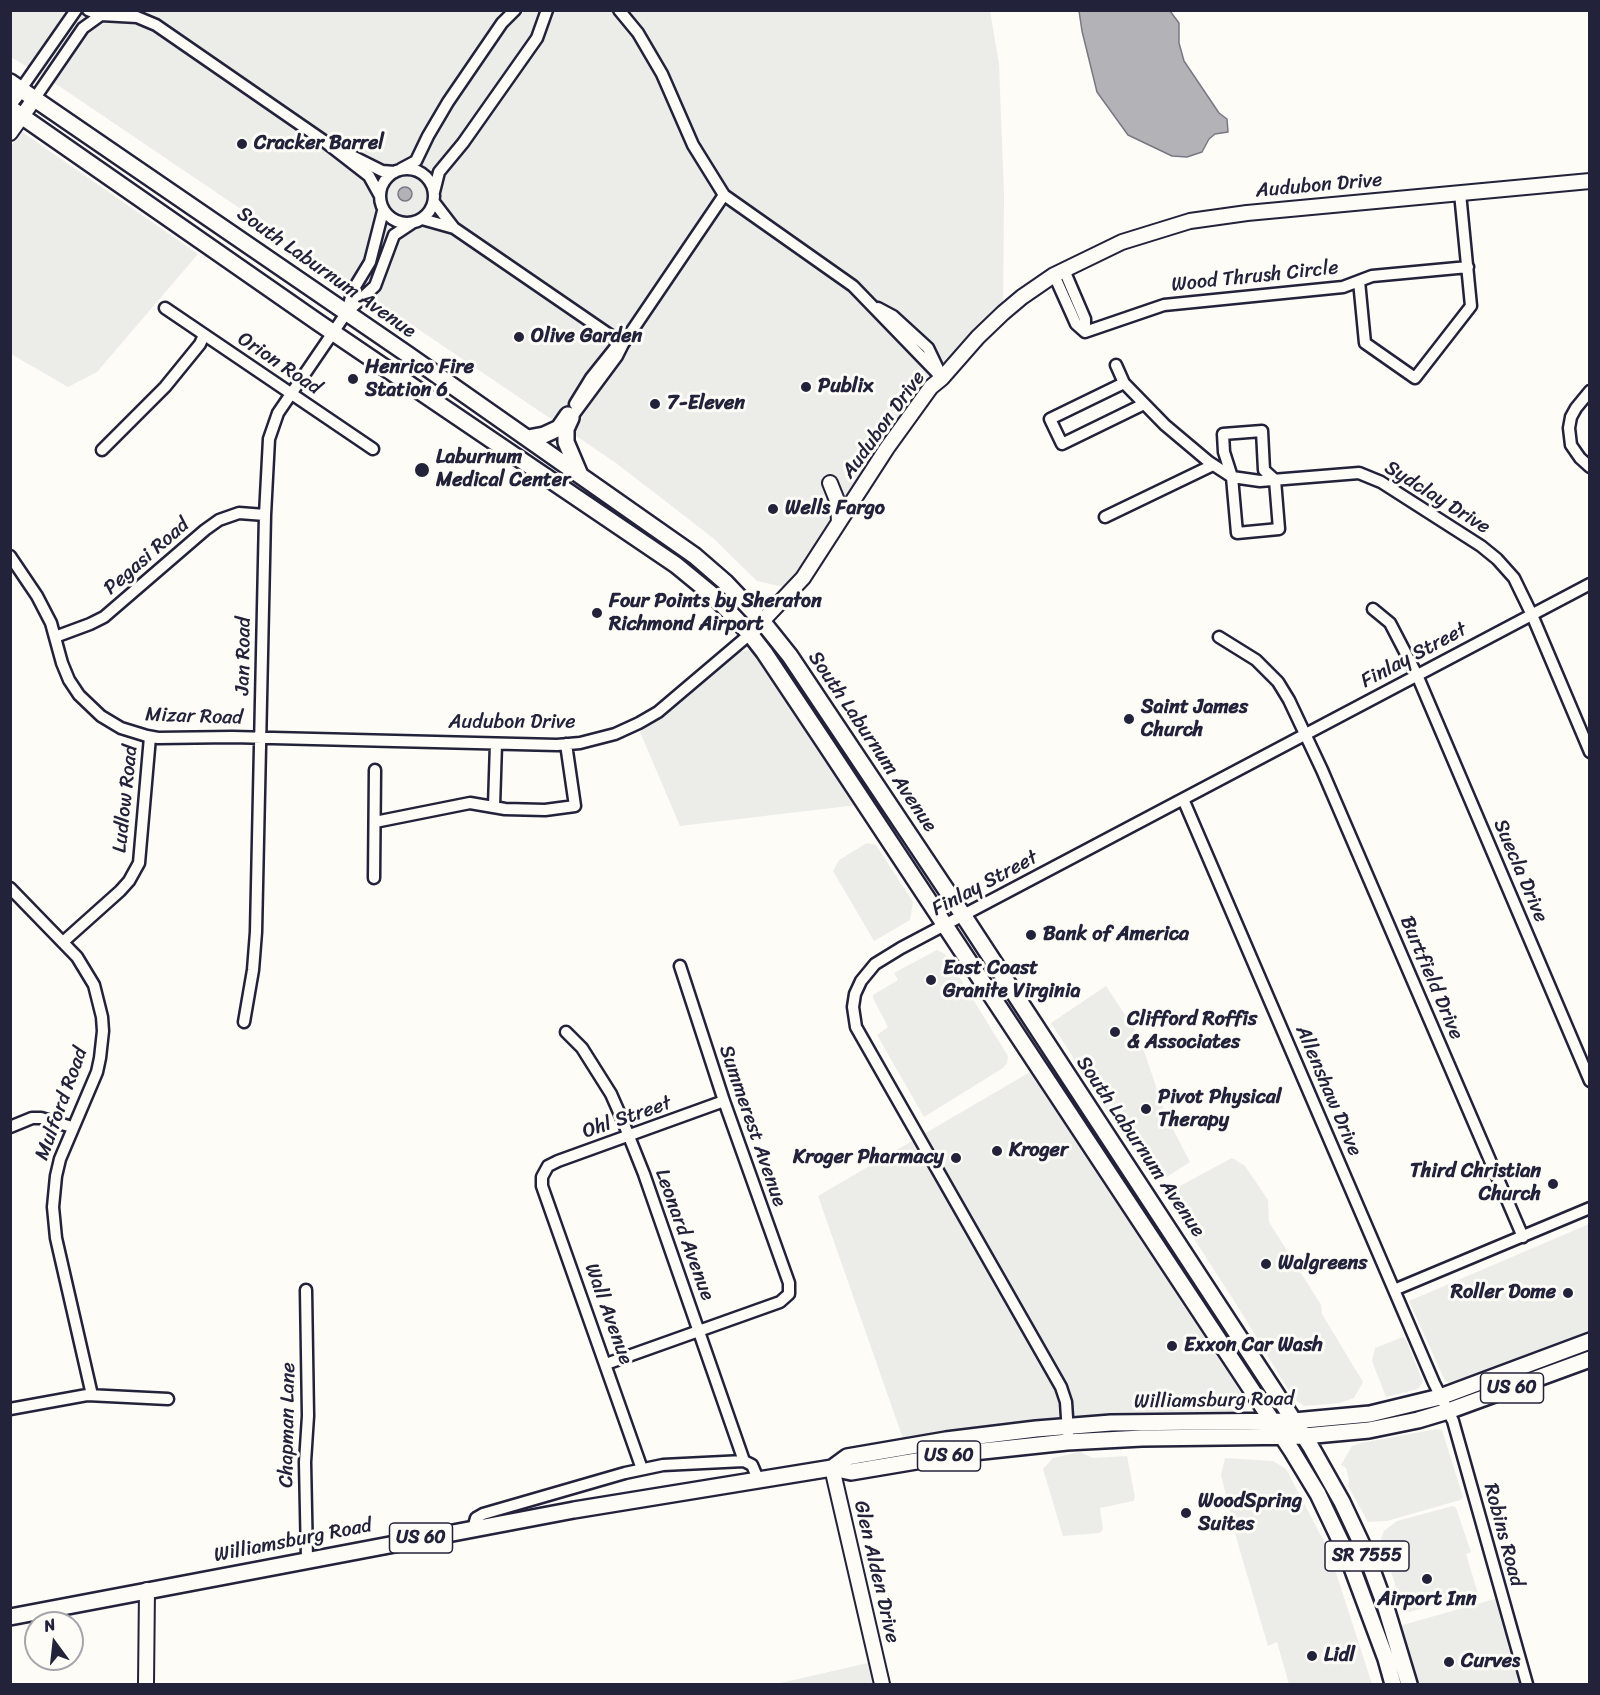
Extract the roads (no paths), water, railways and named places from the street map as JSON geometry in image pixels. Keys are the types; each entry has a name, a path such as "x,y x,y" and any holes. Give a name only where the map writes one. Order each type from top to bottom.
{"main road":[{"name":"South Laburnum Avenue","path":"16,85 347,312 707,565 762,621 790,656 963,915 1304,1436 1340,1499 1365,1551 1386,1608 1409,1684"},
{"name":"South Laburnum Avenue","path":"16,112 676,566 715,597 750,634 946,924 1283,1437 1318,1494 1348,1557 1393,1684"},
{"path":"528,438 559,428 569,417"},
{"path":"569,417 566,442 580,475"},
{"name":"Williamsburg Road","path":"832,1468 847,1457 966,1437 1068,1426 1273,1422 1370,1414 1440,1397 1590,1341"},
{"name":"Williamsburg Road","path":"10,1617 473,1528 832,1468 851,1472 964,1453 1067,1442 1142,1438 1283,1437 1369,1430 1448,1411 1590,1359"}],"street":[{"path":"10,103 16,85 76,10"},
{"path":"88,10 137,16 156,25 324,141 369,176 379,194 383,211 370,262 353,290 347,312"},
{"path":"143,10 156,25"},
{"path":"379,194 387,177 416,161 428,135 448,102 502,23 515,10"},
{"path":"347,312 375,286 394,235 427,214 440,172 537,38 547,10"},
{"path":"619,10 638,33 662,74 693,145 724,195 853,286 870,304 893,316 928,348 942,378"},
{"path":"10,133 16,112 35,98 83,28 109,13"},
{"path":"324,141 382,171 410,169 419,172 426,177 434,197 454,228 623,344"},
{"name":"Audubon Drive","path":"261,738 566,744 601,738 639,723 672,701 750,634 803,578 863,485 931,387 1003,313 1059,272 1122,242 1190,221 1247,213 1590,181"},
{"path":"1359,281 1365,343 1415,378 1471,306 1460,193"},
{"path":"569,417 617,356 724,195"},
{"path":"383,211 395,221 417,221 454,228"},
{"name":"Wood Thrush Circle","path":"1059,272 1076,324 1085,332 1164,304 1343,287 1372,276 1468,267"},
{"name":"Orion Road","path":"165,308 373,449"},
{"name":"Jan Road","path":"244,1022 253,970 256,932 265,515 267,458 271,430 278,413 347,312"},
{"path":"102,450 165,387 200,344 204,335"},
{"name":"Sydclay Drive","path":"1116,364 1124,383 1144,404 1213,465 1232,477 1260,481 1359,473 1381,482 1481,546 1497,559 1514,579 1532,615 1590,752"},
{"path":"1124,383 1050,419 1062,444 1144,404"},
{"path":"1590,391 1576,408 1569,428 1571,445 1580,458 1590,466"},
{"path":"1262,431 1264,470 1275,480 1279,529 1237,533 1232,477 1224,452 1223,434 1262,431"},
{"path":"1105,517 1213,465"},
{"path":"839,522 838,503 830,483 853,488 863,485"},
{"name":"Pegasi Road","path":"55,637 104,617 219,520 239,513 265,515"},
{"name":"Mizar Road","path":"10,556 37,596 51,623 69,680 89,706 101,716 121,728 150,737 261,738"},
{"name":"Finlay Street","path":"1067,1442 1066,1402 1061,1387 861,1038 854,1016 855,994 861,981 870,968 901,948 1590,584"},
{"name":"Suecla Drive","path":"1373,609 1390,623 1417,675 1590,1081"},
{"name":"Burtfield Drive","path":"1219,637 1256,660 1272,676 1289,700 1523,1237"},
{"name":"Ludlow Road","path":"63,942 120,891 129,881 139,862 150,737"},
{"path":"494,806 496,744"},
{"path":"375,822 470,803 545,810 575,806 566,744"},
{"path":"374,878 375,770"},
{"name":"Allenshaw Drive","path":"1184,799 1440,1397"},
{"name":"Mulford Road","path":"10,888 77,957 94,985 100,1002 103,1031 97,1072 60,1159 56,1176 53,1220 92,1395"},
{"name":"Summerest Avenue","path":"680,966 724,1101 789,1283 788,1296 780,1302 700,1331"},
{"name":"Leonard Avenue","path":"566,1032 582,1048 611,1094 700,1331 744,1461 752,1465 758,1479"},
{"name":"Ohl Street","path":"543,1172 548,1166 558,1161 724,1101"},
{"path":"10,1127 36,1118 47,1118 72,1127"},
{"name":"Wall Avenue","path":"543,1172 542,1186 642,1469"},
{"path":"1394,1290 1590,1208"},
{"name":"Chapman Lane","path":"306,1290 307,1560"},
{"path":"606,1364 700,1331"},
{"path":"10,1409 92,1395 168,1399"},
{"name":"Robins Road","path":"1440,1397 1460,1443 1527,1684"},
{"path":"473,1528 476,1518 483,1514 642,1469 663,1465 744,1461"},
{"name":"Glen Alden Drive","path":"832,1468 882,1684"},
{"path":"146,1684 147,1590"}],"place":[{"name":"Cracker Barrel","path":"242,144"},
{"name":"Olive Garden","path":"519,337"},
{"name":"Henrico Fire Station 6","path":"353,379"},
{"name":"Publix","path":"806,387"},
{"name":"7-Eleven","path":"655,404"},
{"name":"Laburnum Medical Center","path":"422,470"},
{"name":"Wells Fargo","path":"773,509"},
{"name":"Four Points by Sheraton Richmond Airport","path":"597,613"},
{"name":"Saint James Church","path":"1129,719"},
{"name":"Bank of America","path":"1031,935"},
{"name":"East Coast Granite Virginia","path":"931,980"},
{"name":"Clifford Roffis & Associates","path":"1115,1032"},
{"name":"Pivot Physical Therapy","path":"1146,1109"},
{"name":"Kroger","path":"997,1151"},
{"name":"Kroger Pharmacy","path":"956,1158"},
{"name":"Third Christian Church","path":"1553,1184"},
{"name":"Walgreens","path":"1266,1264"},
{"name":"Roller Dome","path":"1568,1293"},
{"name":"Exxon Car Wash","path":"1172,1346"},
{"name":"WoodSpring Suites","path":"1186,1513"},
{"name":"Airport Inn","path":"1427,1579"},
{"name":"Lidl","path":"1312,1656"},
{"name":"Curves","path":"1449,1662"}]}
